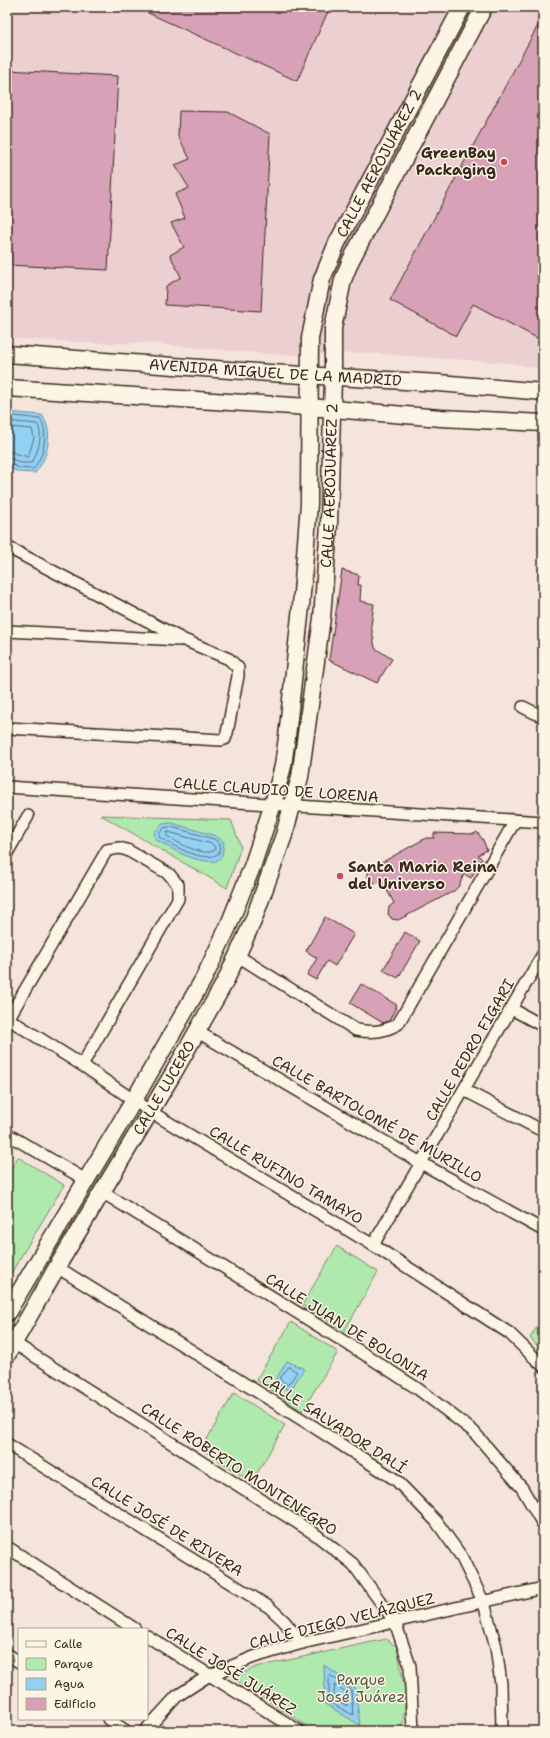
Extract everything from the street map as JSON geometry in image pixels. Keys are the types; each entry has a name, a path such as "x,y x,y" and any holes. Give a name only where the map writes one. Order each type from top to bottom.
{"street":[{"name":"CALLE AEROJUÁREZ 2","path":"273,804 283,766 301,606 309,504 310,338 322,280 337,242 462,7"},
{"name":"CALLE AEROJUÁREZ 2","path":"291,806 300,777 322,618 329,525 333,377 332,341 337,302 342,280 351,260 484,7"},
{"path":"310,338 332,341"},
{"name":"AVENIDA MIGUEL DE LA MADRID","path":"7,354 333,377 440,382 543,392"},
{"path":"7,388 309,407 441,418 543,423"},
{"path":"7,547 184,640 221,656 235,664 238,676 225,739 205,740 7,728"},
{"path":"7,631 184,640"},
{"path":"523,707 543,717"},
{"name":"CALLE CLAUDIO DE LORENA","path":"7,787 543,822"},
{"name":"CALLE LUCERO","path":"7,1313 190,1004 228,927 252,867 273,804"},
{"name":"CALLE LUCERO","path":"11,1349 57,1267 198,1032 238,956 268,883 291,806"},
{"path":"7,852 28,816"},
{"path":"238,956 356,1030 369,1032 385,1031 398,1024 515,821"},
{"path":"7,1018 107,850 119,848 127,850 169,874 178,885 178,899 82,1065"},
{"name":"CALLE PEDRO FIGARI","path":"373,1245 543,954"},
{"path":"512,1009 543,1026"},
{"name":"CALLE RUFINO TAMAYO","path":"7,1018 82,1065 151,1112 373,1245 509,1333 543,1366"},
{"name":"CALLE BARTOLOMÉ DE MURILLO","path":"198,1032 421,1164 543,1230"},
{"path":"464,1090 543,1131"},
{"path":"7,1135 86,1180"},
{"name":"CALLE JUAN DE BOLONIA","path":"102,1192 369,1356 424,1394 473,1431 522,1488 543,1524"},
{"name":"CALLE SALVADOR DALÍ","path":"57,1267 308,1423 396,1480 436,1521 461,1556 484,1603 496,1647 501,1684 502,1731"},
{"name":"CALLE ROBERTO MONTENEGRO","path":"11,1349 315,1534 353,1564 395,1622 410,1666 413,1731"},
{"name":"CALLE JOSÉ DE RIVERA","path":"7,1444 269,1608 284,1621 302,1644"},
{"path":"7,1547 133,1628"},
{"name":"CALLE DIEGO VELÁZQUEZ","path":"145,1731 178,1696 208,1676 254,1657 302,1644 484,1603 543,1588"},
{"name":"CALLE JOSÉ JUÁREZ","path":"148,1637 208,1676 299,1731"},
{"path":"7,1654 18,1661"},
{"path":"110,1720 126,1731"}],"shaded area":[{"path":"7,7 543,7 543,369 510,363 363,353 281,355 144,343 88,343 7,338"}],"green space":[{"path":"101,815 231,820 241,847 227,888"},
{"path":"18,1157 64,1185 7,1280 7,1176"},
{"path":"337,1246 378,1272 344,1332 302,1305"},
{"path":"543,1317 543,1352 530,1338"},
{"path":"291,1322 338,1352 302,1411 256,1380"},
{"path":"234,1393 285,1425 252,1482 201,1449"},
{"name":"Parque José Juárez","path":"386,1639 397,1647 406,1696 402,1731 314,1731 233,1678 256,1667"}],"water":[{"path":"7,412 42,415 46,422 48,429 48,445 40,467 35,473 18,472 7,466"},
{"path":"172,823 216,836 224,842 222,856 216,861 199,860 184,855 155,839 154,833 162,824"},
{"path":"287,1361 304,1369 290,1391 274,1382"},
{"path":"324,1665 355,1687 360,1725 325,1704"}],"building":[{"path":"135,7 330,7 297,81"},
{"name":"GreenBay Packaging","path":"543,16 543,326 537,338 473,304 456,336 390,300"},
{"path":"7,70 118,76 108,270 7,265"},
{"path":"179,111 228,112 270,134 261,311 165,305 166,286 181,277 170,255 184,247 171,223 185,218 175,194 189,188 175,165 190,159 178,136"},
{"path":"342,570 359,575 358,585 361,585 360,601 374,604 371,625 375,648 392,659 377,683 329,660"},
{"path":"477,832 483,840 487,850 478,855 482,859 471,878 464,874 459,886 454,891 398,920 392,919 388,914 389,907 394,903 382,881 376,883 371,882 368,877 368,870 426,838 434,838 434,833 474,834"},
{"path":"325,917 354,934 335,966 327,961 316,980 307,975 317,958 306,951"},
{"path":"405,932 420,941 398,978 383,970"},
{"path":"361,984 397,1005 389,1021 383,1023 350,1003"}],"place":[{"name":"GreenBay Packaging","path":"504,162"},
{"name":"Santa Maria Reina del Universo","path":"340,876"}]}
